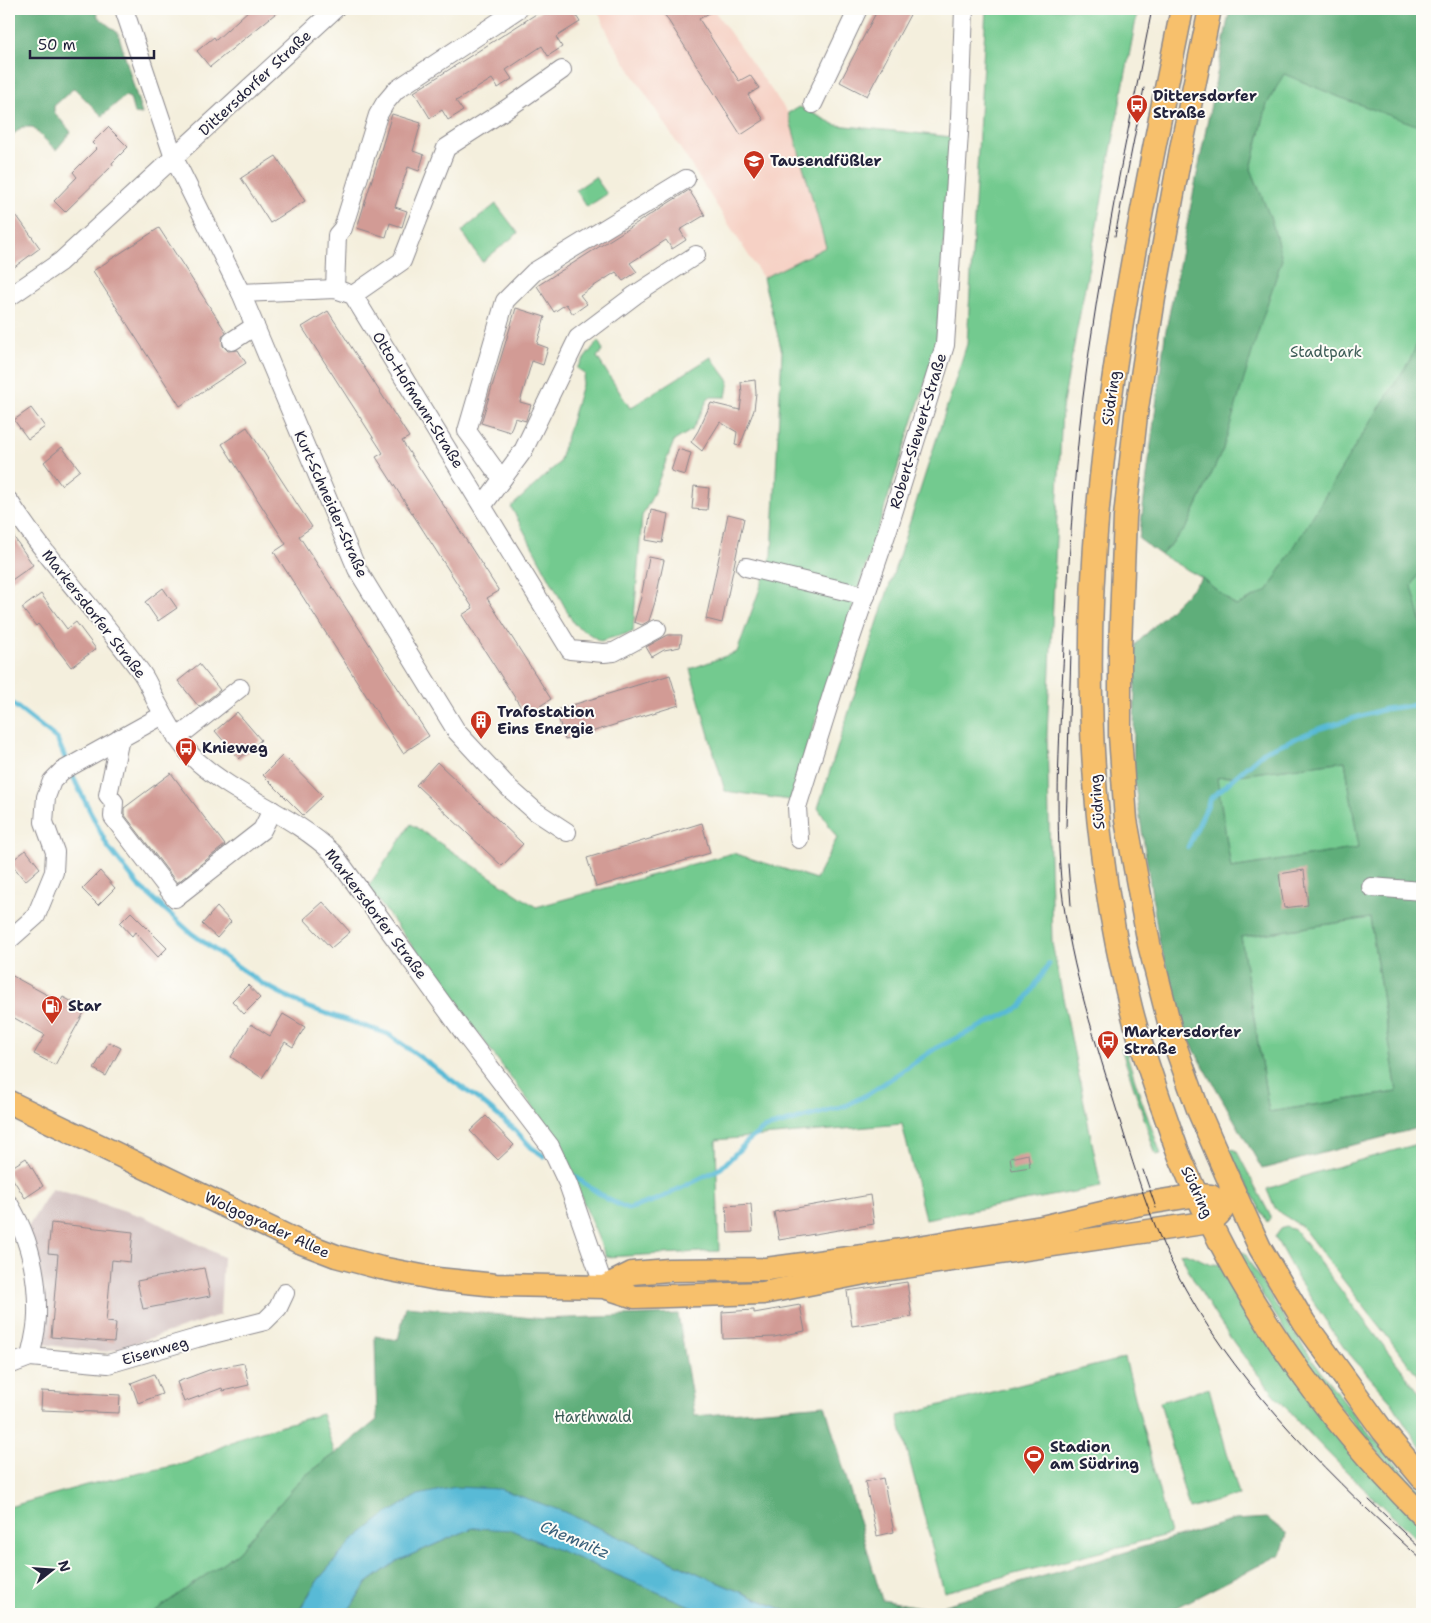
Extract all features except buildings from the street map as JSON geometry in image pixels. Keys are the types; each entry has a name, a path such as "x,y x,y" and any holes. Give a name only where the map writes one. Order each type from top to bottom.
{"main road":[{"name":"Südring","path":"1182,9 1120,330 1105,443 1093,582 1091,730 1110,909 1130,1006 1144,1054 1176,1146 1210,1222 1241,1281 1306,1380 1371,1461 1422,1515"},
{"name":"Südring","path":"1210,9 1154,298 1136,415 1125,517 1120,647 1120,735 1126,820 1149,944 1162,1000 1186,1078 1234,1200 1304,1322 1383,1431 1422,1478"},
{"name":"Wolgograder Allee","path":"9,1102 297,1242 336,1256 381,1268 437,1279 496,1285 604,1287"},
{"path":"604,1287 632,1272 766,1269 863,1256 1042,1227 1136,1205 1198,1195 1234,1200"},
{"path":"604,1287 635,1297 763,1293 870,1272 1210,1222 1234,1200"}],"street":[{"path":"124,9 174,158"},
{"name":"Dittersdorfer Straße","path":"9,297 60,262 335,9"},
{"path":"335,289 337,235 343,228 378,116 385,103 396,90 518,9"},
{"path":"813,104 858,9"},
{"name":"Robert-Siewert-Straße","path":"799,839 797,807 945,345 959,138 964,9"},
{"path":"241,293 335,289 353,295 402,261 446,148 562,70"},
{"name":"Kurt-Schneider-Straße","path":"174,158 241,293 357,569 457,732 508,788 534,811 567,832"},
{"path":"503,478 467,431 505,301 534,272 686,179"},
{"path":"482,505 523,451 578,338 634,295 696,254"},
{"name":"Otto-Hofmann-Straße","path":"353,295 570,650 614,652 657,630"},
{"path":"232,341 255,326"},
{"name":"Markersdorfer Straße","path":"9,501 21,521 71,586 125,650 143,675 177,738 196,760 226,785 272,810 318,839 333,853 466,1036 550,1146 568,1184 604,1287"},
{"path":"746,567 866,596"},
{"path":"177,738 240,688"},
{"path":"9,940 36,916 54,872 54,852 44,822 46,797 52,781 62,771 163,714"},
{"path":"120,738 108,795 114,802 112,817 175,898 262,830 272,810"},
{"path":"1371,887 1422,891"},
{"path":"9,1204 20,1223 36,1275 38,1317 30,1357"},
{"name":"Eisenweg","path":"9,1365 30,1357 108,1364 197,1338 265,1321 278,1308 285,1292"}],"shaded area":[{"name":"Tausendfüßler","path":"597,9 713,9 788,113 826,247 763,278 611,40"},
{"path":"52,1188 148,1218 223,1257 220,1315 108,1352 31,1343 35,1292 22,1237"}],"green space":[{"path":"9,9 95,9 98,17 118,33 142,114 134,113 130,98 125,96 102,116 74,88 54,106 54,112 71,132 56,150 32,127 22,127 9,138"},
{"path":"986,9 1138,9 1062,408 1047,734 1052,943 1101,1187 925,1219 902,1124 716,1140 719,1251 606,1257 558,1140 368,887 411,824 536,907 733,853 816,879 837,838 818,808 967,344"},
{"path":"1230,9 1422,9 1422,126 1339,97 1284,74 1267,104 1251,169 1272,222 1282,259 1223,449 1187,527 1161,555 1139,539 1165,335"},
{"name":"Stadtpark","path":"1422,9 1422,1081 1360,749 1250,599 1236,606 1202,578 1161,555 1187,527 1223,449 1258,187 1251,169 1267,104 1275,90 1282,53"},
{"path":"800,107 836,125 952,137 936,349 790,800 725,791 690,669 737,652 772,555 782,352 763,278 826,247 788,113"},
{"path":"595,177 607,194 587,207 576,190"},
{"path":"496,204 518,233 482,262 462,231"},
{"path":"1422,332 1422,567 1412,586 1422,625 1422,1127 1262,1169 1187,1037 1159,941 1133,773 1136,644 1202,578 1236,606 1268,590 1410,360","holes":["1345,761 1359,848 1231,868 1217,778","1370,918 1397,1092 1269,1112 1241,937"]},
{"path":"598,341 603,350 597,357 630,408 711,357 729,381 726,397 709,397 692,430 674,441 652,497 642,516 633,632 600,641 574,624 511,507 559,463 585,374 577,368"},
{"path":"1345,761 1359,848 1231,868 1216,778"},
{"path":"1370,918 1397,1092 1269,1112 1241,937"},
{"path":"1124,1045 1161,1154 1156,1155 1121,1048"},
{"path":"1421,1143 1422,1381 1301,1226 1275,1208 1267,1189 1311,1174"},
{"path":"1228,1150 1236,1150 1270,1215 1267,1222"},
{"path":"1286,1227 1295,1230 1422,1396 1422,1450 1390,1400 1344,1348 1297,1277 1275,1237 1281,1229"},
{"path":"1244,1252 1283,1316 1348,1407 1422,1492 1422,1503 1320,1385 1237,1255"},
{"path":"1180,1253 1185,1253 1210,1263 1221,1264 1422,1525 1422,1544 1320,1444 1257,1373 1203,1295"},
{"name":"Harthwald","path":"406,1306 543,1319 678,1314 695,1416 825,1405 882,1600 931,1609 1235,1520 1267,1518 1287,1534 1281,1554 1164,1614 794,1614 721,1584 562,1511 381,1518 351,1542 318,1580 296,1614 151,1614 238,1552 302,1478 377,1420 375,1336 398,1340"},
{"name":"Stadion am Südring","path":"1125,1358 1170,1534 944,1592 898,1416"},
{"path":"1209,1388 1239,1495 1189,1509 1160,1402"},
{"path":"322,1414 335,1454 302,1478 238,1552 151,1614 9,1614 9,1507 86,1485 186,1463 247,1435"},
{"path":"473,1528 511,1529 709,1614 346,1614 367,1583 397,1561"}],"water":[{"name":"Chemnitz","path":"455,1487 500,1489 562,1511 721,1584 794,1614 709,1614 511,1530 473,1528 397,1561 367,1583 346,1614 297,1614 318,1580 351,1542 381,1518 418,1495"}],"waterway":[{"path":"9,701 57,739 77,785 108,847 138,885 191,933 261,983 307,1007 388,1034 482,1102 513,1128 532,1148 544,1156"},
{"path":"1188,847 1211,798 1265,751 1318,729 1385,709 1422,704"},
{"path":"571,1174 607,1199 628,1209 659,1199 721,1168 763,1129 845,1106 870,1093 936,1048 1021,1007 1049,964"}],"tram line":[{"path":"1152,9 1097,299 1083,397 1077,459 1058,770 1058,831 1062,891 1071,949 1085,1006 1133,1162 1165,1249 1186,1290 1209,1327 1263,1400 1357,1500 1422,1560"},
{"path":"1115,236 1144,88"},
{"path":"1066,828 1071,650"},
{"path":"1068,863 1071,905"},
{"path":"1143,1170 1156,1208"},
{"path":"1369,1500 1422,1550"}],"place":[{"name":"Dittersdorfer Straße","path":"1137,124"},
{"name":"Tausendfüßler","path":"754,180"},
{"name":"Trafostation Eins Energie","path":"481,740"},
{"name":"Knieweg","path":"186,767"},
{"name":"Star","path":"52,1025"},
{"name":"Markersdorfer Straße","path":"1108,1060"},
{"name":"Stadion am Südring","path":"1034,1475"}]}
